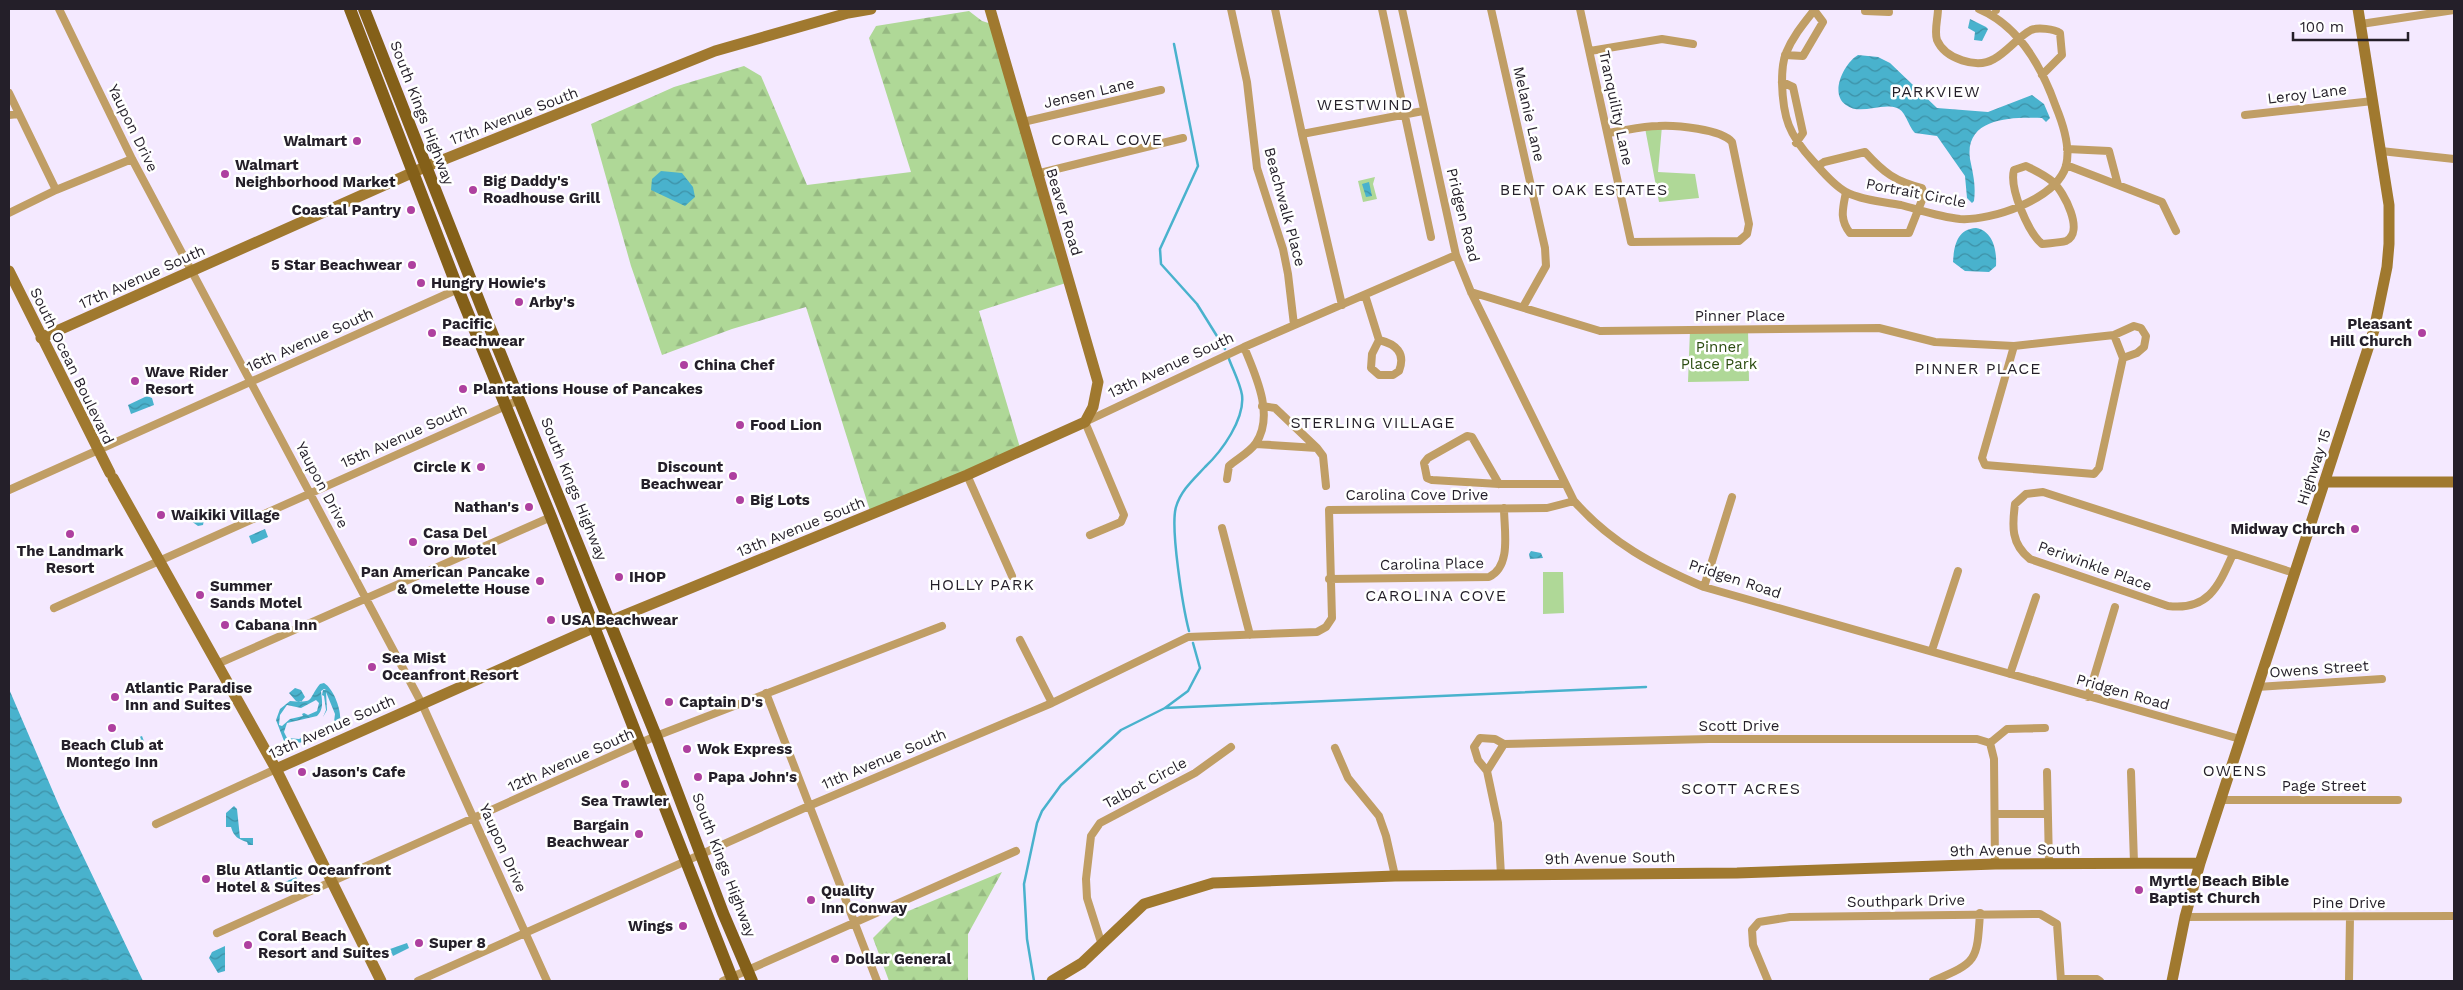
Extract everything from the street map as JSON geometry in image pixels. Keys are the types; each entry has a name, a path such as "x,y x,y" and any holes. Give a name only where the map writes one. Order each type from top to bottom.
{"main road":[{"name":"South Kings Highway","path":"350,9 458,288 551,516 593,628 640,744 729,980"},
{"name":"South Kings Highway","path":"364,9 425,167 610,621 656,736 700,855 750,976"}],"street":[{"name":"Yaupon Drive","path":"59,9 132,159 422,704 547,981"},
{"name":"17th Avenue South","path":"41,338 425,167 715,51 848,13 871,9"},
{"name":"Beaver Road","path":"990,9 1036,174 1098,382 1093,407 1085,422"},
{"name":"Beachwalk Place","path":"1231,9 1247,82 1257,168 1283,249 1294,325"},
{"path":"1275,9 1342,305"},
{"path":"1382,9 1431,237"},
{"name":"Pridgen Road","path":"1402,9 1456,255 1471,292 1565,484 1574,501 1597,527 1656,566 1704,587 1932,650 2088,697 2240,739"},
{"name":"Melanie Lane","path":"1491,9 1545,248 1546,266 1523,307"},
{"name":"Tranquility Lane","path":"1580,9 1631,242 1739,241 1750,236 1732,142 1727,136 1716,132 1658,126 1608,133"},
{"path":"1865,9 1865,11 1889,12"},
{"path":"1938,9 1937,40 1947,53 1962,61 1978,63 1993,60 2031,30 2054,29 2060,34 2062,55 2042,75"},
{"name":"Portrait Circle","path":"1811,10 1797,31 1785,55 1782,102 1786,123 1796,143 1846,192 1961,219 1986,216 2019,206 2045,194 2055,184 2066,165 2067,149 2063,125 2049,86 2021,39 1996,11 1979,9"},
{"name":"Highway 15","path":"2172,981 2185,917 2200,863 2294,573 2326,482 2374,330 2387,267 2389,205 2358,9"},
{"path":"1785,55 1803,56 1823,22 1811,10"},
{"path":"2361,24 2454,10"},
{"path":"1590,51 1662,39 1693,44"},
{"path":"1782,82 1793,87 1803,133 1796,143"},
{"name":"Jensen Lane","path":"1023,122 1161,90"},
{"path":"9,93 56,190"},
{"name":"Leroy Lane","path":"2245,116 2373,101"},
{"path":"1302,134 1423,110"},
{"path":"9,115 19,114"},
{"path":"1036,174 1183,138"},
{"path":"2067,149 2109,151 2118,185"},
{"path":"2381,151 2454,159"},
{"path":"1818,166 1824,162 1865,152 1883,172 1904,183 1922,188 1924,195 1909,233 1850,233 1844,226 1842,215 1846,192"},
{"path":"9,213 56,190 132,159"},
{"path":"2066,165 2162,202 2176,231"},
{"path":"2019,166 2026,166 2055,184 2065,198 2075,228 2073,234 2066,241 2042,244 2034,237 2019,206 2012,176 2014,170 2019,166"},
{"name":"13th Avenue South","path":"156,824 593,628 967,475 1244,347 1456,255"},
{"name":"South Ocean Boulevard","path":"9,271 98,451 276,769 381,981"},
{"name":"16th Avenue South","path":"9,490 458,288"},
{"name":"Pinner Place","path":"1471,292 1600,331 1878,328 1935,342 2014,346 2114,336"},
{"path":"1365,295 1379,340 1372,354 1371,368 1379,375 1393,375 1399,371 1402,357 1398,348 1391,343 1379,340"},
{"path":"2014,346 1982,458 1985,465 2094,474 2099,468 2123,358 2114,336 2134,326 2141,328 2146,336 2144,347 2137,353 2123,358"},
{"path":"1227,479 1229,466 1256,444 1262,428 1262,406 1258,382 1244,347"},
{"name":"15th Avenue South","path":"54,608 519,400"},
{"path":"1262,406 1275,408 1317,448 1323,456 1326,486"},
{"path":"1085,422 1124,516 1120,522 1090,535"},
{"path":"1499,484 1472,437 1467,436 1424,462 1427,478 1432,480 1499,484 1565,484"},
{"path":"1256,444 1317,448"},
{"path":"967,475 1012,576"},
{"path":"2326,482 2454,482"},
{"name":"Periwinkle Place","path":"2233,554 2214,591 2192,606 2182,608 2168,606 2030,558 2019,550 2015,538 2012,522 2015,504 2026,494 2043,492 2294,573"},
{"path":"1704,587 1732,497"},
{"name":"Carolina Cove Drive","path":"1329,579 1329,510 1547,508 1574,501"},
{"name":"Carolina Place","path":"1329,579 1490,577 1498,573 1504,562 1504,508"},
{"path":"217,664 551,516"},
{"path":"1222,528 1250,635"},
{"path":"1932,650 1958,571"},
{"name":"11th Avenue South","path":"418,981 811,805 1052,703 1188,637 1317,632 1326,627 1332,618 1329,579"},
{"path":"2010,674 2036,597"},
{"path":"2088,697 2115,607"},
{"name":"12th Avenue South","path":"217,933 656,736 942,626"},
{"path":"1020,640 1052,703"},
{"name":"Owens Street","path":"2257,687 2382,679"},
{"path":"766,693 811,805 854,924 877,981"},
{"path":"1995,864 1994,760 1990,743 2007,729 2045,728"},
{"name":"Scott Drive","path":"1487,771 1478,760 1474,747 1480,738 1495,739 1504,744 1768,739 1977,739 1990,743"},
{"path":"1501,875 1498,824 1487,771 1504,744"},
{"name":"Talbot Circle","path":"1101,942 1087,898 1086,879 1091,836 1095,829 1100,823 1196,772 1231,747"},
{"path":"1335,748 1348,778 1379,816 1386,836 1395,876"},
{"path":"2047,772 2050,864"},
{"path":"2131,772 2134,863"},
{"name":"Page Street","path":"2220,800 2398,800"},
{"path":"1994,814 2048,814"},
{"path":"729,980 750,976 854,924 1016,851"},
{"name":"9th Avenue South","path":"1052,981 1082,963 1101,942 1144,904 1213,883 1395,876 1654,872 1737,873 1995,864 2200,863"},
{"path":"1932,981 1964,968 1973,960 1978,945 1980,913"},
{"name":"Southpark Drive","path":"1768,981 1753,945 1752,930 1759,922 1790,918 1980,913 2040,914 2052,919 2057,924 2061,980"},
{"name":"Pine Drive","path":"2185,917 2454,916"},
{"path":"2350,917 2350,981"},
{"path":"2061,980 2097,978 2100,981"}],"green space":[{"path":"969,11 982,21 995,25 1069,282 979,311 1021,451 871,514 806,307 732,329 662,355 631,266 591,124 674,87 744,66 761,76 807,185 911,172 869,38 876,26"},
{"path":"1662,126 1658,172 1695,174 1699,198 1659,202 1645,128"},
{"path":"1375,177 1373,184 1377,199 1363,202 1358,181"},
{"name":"Pinner Place Park","path":"1748,329 1749,381 1688,382 1690,330"},
{"path":"1543,572 1563,572 1564,613 1543,614"},
{"path":"1002,872 968,934 968,981 889,981 873,938 894,917"}],"water":[{"path":"1970,19 1988,29 1982,41 1974,40 1975,32 1968,28"},
{"path":"1858,55 1878,57 1890,63 1937,108 1988,112 2032,95 2044,104 2050,118 2046,122 2042,118 2006,119 1983,127 1975,134 1970,145 1970,159 1975,190 1972,203 1967,198 1965,176 1937,136 1915,133 1903,112 1897,108 1858,109 1846,105 1841,100 1839,94 1840,79 1848,65"},
{"path":"661,171 682,173 693,187 695,197 685,206 651,190 652,179"},
{"path":"1369,182 1372,196 1366,197 1362,184"},
{"path":"1976,228 1982,230 1990,237 1995,248 1996,266 1989,272 1965,271 1953,262 1954,250 1958,239 1965,231"},
{"path":"147,396 152,398 154,405 131,414 128,405"},
{"path":"190,514 200,516 204,520 203,525 198,526 187,518"},
{"path":"265,529 268,537 252,544 249,536"},
{"path":"1531,551 1541,553 1543,558 1530,559 1529,554"},
{"path":"324,683 328,686 334,695 340,713 340,723 322,736 306,742 290,743 284,741 276,720 280,709 290,701 307,701 320,684","holes":["324,689 326,690 323,690 322,695 324,696 326,710 323,717 327,710 326,692 335,714 334,722 299,739 287,738 284,732 287,723 317,716 321,711 321,691","316,700 319,703 317,711 308,715 304,713 302,714 303,716 290,719 282,726 279,725 280,715 287,705 301,708"]},
{"path":"295,688 301,690 305,697 301,702 296,701 289,693"},
{"path":"9,689 60,808 143,981 9,981"},
{"path":"142,736 145,744 130,750 127,742"},
{"path":"234,806 237,809 240,838 253,838 253,845 248,845 247,842 239,839 231,827 226,827 226,813"},
{"path":"296,877 299,883 286,889 283,883"},
{"path":"407,943 409,948 393,956 390,949"},
{"path":"225,946 225,971 218,973 209,958 212,952"}],"waterway":[{"path":"1174,44 1198,166 1160,249 1161,264 1197,304 1225,349"},
{"path":"1189,631 1176,549 1176,507 1188,485 1225,444 1240,414 1242,395 1229,359"},
{"path":"1034,981 1027,939 1024,884 1037,823 1042,811 1061,785 1121,730 1165,708 1188,691 1200,668 1193,643"},
{"path":"1165,708 1646,687"}],"place":[{"name":"Walmart","path":"357,141"},
{"name":"Walmart Neighborhood Market","path":"225,174"},
{"name":"Big Daddy's Roadhouse Grill","path":"473,190"},
{"name":"Coastal Pantry","path":"411,210"},
{"name":"5 Star Beachwear","path":"412,265"},
{"name":"Hungry Howie's","path":"421,283"},
{"name":"Arby's","path":"519,302"},
{"name":"Pacific Beachwear","path":"432,333"},
{"name":"Pleasant Hill Church","path":"2422,333"},
{"name":"China Chef","path":"684,365"},
{"name":"Wave Rider Resort","path":"135,381"},
{"name":"Plantations House of Pancakes","path":"463,389"},
{"name":"Food Lion","path":"740,425"},
{"name":"Circle K","path":"481,467"},
{"name":"Discount Beachwear","path":"733,476"},
{"name":"Big Lots","path":"740,500"},
{"name":"Nathan's","path":"529,507"},
{"name":"Waikiki Village","path":"161,515"},
{"name":"Midway Church","path":"2355,529"},
{"name":"The Landmark Resort","path":"70,534"},
{"name":"Casa Del Oro Motel","path":"413,542"},
{"name":"IHOP","path":"619,577"},
{"name":"Pan American Pancake & Omelette House","path":"540,581"},
{"name":"Summer Sands Motel","path":"200,595"},
{"name":"USA Beachwear","path":"551,620"},
{"name":"Cabana Inn","path":"225,625"},
{"name":"Sea Mist Oceanfront Resort","path":"372,667"},
{"name":"Atlantic Paradise Inn and Suites","path":"115,697"},
{"name":"Captain D's","path":"669,702"},
{"name":"Beach Club at Montego Inn","path":"112,728"},
{"name":"Wok Express","path":"687,749"},
{"name":"Jason's Cafe","path":"302,772"},
{"name":"Papa John's","path":"698,777"},
{"name":"Sea Trawler","path":"625,784"},
{"name":"Bargain Beachwear","path":"639,834"},
{"name":"Blu Atlantic Oceanfront Hotel & Suites","path":"206,879"},
{"name":"Myrtle Beach Bible Baptist Church","path":"2139,890"},
{"name":"Quality Inn Conway","path":"811,900"},
{"name":"Wings","path":"683,926"},
{"name":"Super 8","path":"419,943"},
{"name":"Coral Beach Resort and Suites","path":"248,945"},
{"name":"Dollar General","path":"835,959"}],"district":[{"name":"PARKVIEW","path":"1936,91"},
{"name":"WESTWIND","path":"1365,104"},
{"name":"CORAL COVE","path":"1107,139"},
{"name":"BENT OAK ESTATES","path":"1584,189"},
{"name":"PINNER PLACE","path":"1978,368"},
{"name":"STERLING VILLAGE","path":"1373,422"},
{"name":"HOLLY PARK","path":"982,584"},
{"name":"CAROLINA COVE","path":"1436,595"},
{"name":"OWENS","path":"2235,770"},
{"name":"SCOTT ACRES","path":"1741,788"}]}
